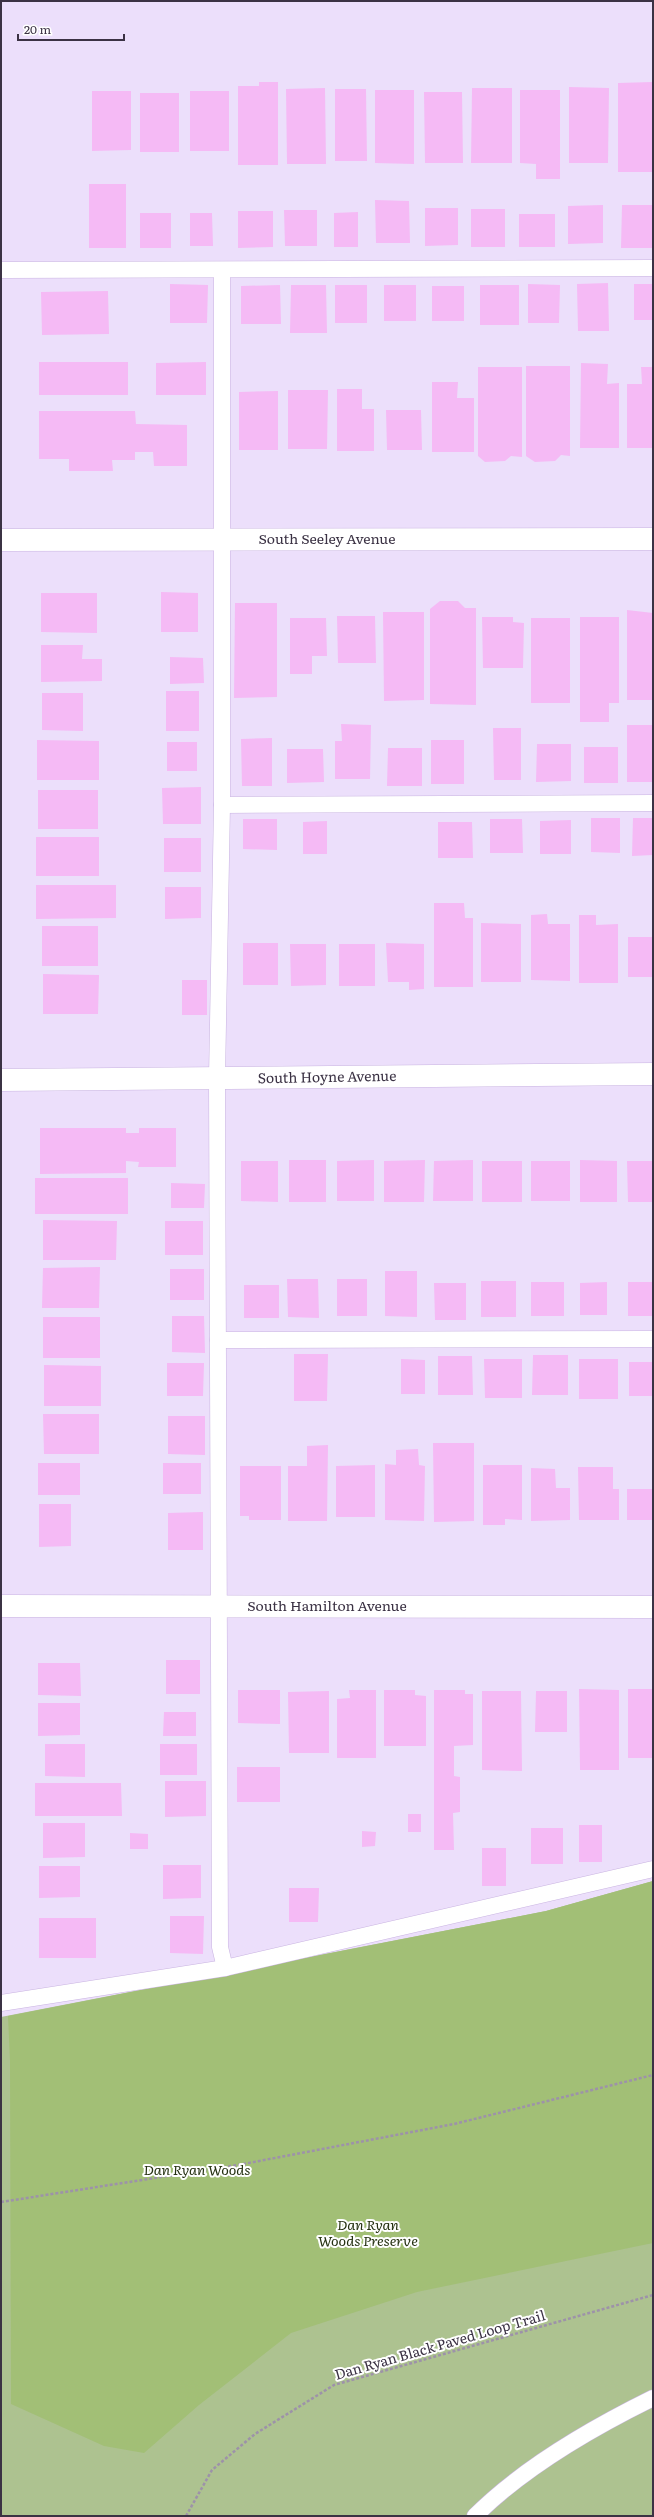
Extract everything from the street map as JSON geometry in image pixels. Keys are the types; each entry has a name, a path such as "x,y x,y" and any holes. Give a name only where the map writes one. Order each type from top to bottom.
{"street":[{"name":"South Seeley Avenue","path":"1,540 653,539"},
{"name":"South Hoyne Avenue","path":"1,1080 653,1074"},
{"name":"South Hamilton Avenue","path":"1,1606 218,1605 653,1607"}],"lane":[{"path":"1,270 653,268"},
{"path":"222,270 222,804 217,1078 220,1947 225,1968"},
{"path":"222,804 653,803"},
{"path":"218,1340 653,1339"},
{"path":"1,2003 225,1968 653,1869"},
{"path":"475,2516 548,2458 604,2422 653,2398"}],"path":[{"path":"1,2202 238,2165 454,2124 653,2075"},
{"name":"Dan Ryan Black Paved Loop Trail","path":"186,2516 212,2470 256,2434 334,2385 653,2295"}],"green space":[{"name":"Dan Ryan Woods","path":"653,1881 653,2516 1,2516 1,2017 546,1911"},
{"name":"Dan Ryan Woods","path":"653,1881 653,2243 417,2292 291,2333 199,2405 144,2453 104,2446 11,2404 10,2061 8,2016 546,1911"}],"building":[{"path":"259,82 278,82 278,165 238,165 238,86 259,86"},
{"path":"653,82 653,172 618,172 618,83"},
{"path":"569,87 609,88 608,163 569,163"},
{"path":"325,88 326,164 287,164 286,89"},
{"path":"472,88 512,88 512,163 471,163"},
{"path":"335,89 366,89 367,161 335,161"},
{"path":"375,90 414,90 414,164 375,163"},
{"path":"520,90 560,90 560,179 536,179 536,164 520,163"},
{"path":"92,91 131,91 131,150 92,151"},
{"path":"190,91 229,91 229,151 190,151"},
{"path":"424,92 462,92 463,163 425,163"},
{"path":"140,93 179,93 179,152 140,152"},
{"path":"89,184 126,184 126,248 89,248"},
{"path":"375,200 409,201 410,243 376,243"},
{"path":"603,205 603,243 568,244 568,206"},
{"path":"622,205 653,205 653,248 621,248"},
{"path":"425,208 458,208 458,245 425,246"},
{"path":"471,209 505,209 505,247 471,247"},
{"path":"284,210 317,210 317,246 285,246"},
{"path":"238,211 273,211 273,247 238,248"},
{"path":"358,212 358,247 334,247 334,213"},
{"path":"140,213 171,213 171,248 140,248"},
{"path":"190,213 212,213 213,246 190,246"},
{"path":"519,214 555,214 555,247 519,247"},
{"path":"608,283 609,331 578,331 577,284"},
{"path":"170,284 208,285 207,323 170,323"},
{"path":"528,284 560,285 559,323 528,323"},
{"path":"634,284 653,284 653,320 634,320"},
{"path":"280,285 281,324 241,324 241,286"},
{"path":"291,285 326,285 327,333 290,333"},
{"path":"335,285 367,285 367,323 335,323"},
{"path":"384,285 416,285 416,321 384,321"},
{"path":"480,285 519,285 519,325 480,325"},
{"path":"432,286 464,286 464,321 432,321"},
{"path":"108,291 109,334 42,335 41,292"},
{"path":"39,362 128,362 128,395 39,395"},
{"path":"206,362 206,395 156,395 156,363"},
{"path":"581,363 608,364 607,384 619,383 619,448 580,448"},
{"path":"526,366 570,366 570,456 561,455 555,461 535,462 526,456"},
{"path":"478,367 522,367 522,457 511,456 505,461 485,462 478,456"},
{"path":"641,367 653,367 653,448 627,448 627,384 642,384"},
{"path":"432,382 458,382 457,398 474,398 474,452 432,452"},
{"path":"337,389 362,389 362,409 374,409 374,451 337,451"},
{"path":"288,390 328,390 327,449 288,449"},
{"path":"278,391 278,450 239,450 239,392"},
{"path":"386,410 421,410 422,450 387,450"},
{"path":"39,411 135,411 136,424 187,425 187,466 154,466 153,452 135,452 135,460 112,460 113,471 69,471 69,459 39,459"},
{"path":"161,592 198,593 198,632 161,632"},
{"path":"41,593 97,593 97,633 41,632"},
{"path":"440,601 458,601 465,608 476,608 476,705 430,704 430,609"},
{"path":"235,603 277,603 277,697 234,698"},
{"path":"627,610 653,613 653,700 627,700"},
{"path":"383,612 424,612 424,700 384,701"},
{"path":"337,616 375,616 376,663 338,663"},
{"path":"482,617 513,617 513,622 524,623 523,668 483,668"},
{"path":"580,617 619,617 619,703 609,703 609,722 580,722"},
{"path":"290,618 326,618 327,656 312,656 312,674 290,674"},
{"path":"531,618 570,618 570,703 531,703"},
{"path":"41,645 83,645 82,659 102,659 102,681 41,682"},
{"path":"170,657 203,658 204,683 170,684"},
{"path":"166,691 199,691 199,731 166,731"},
{"path":"42,693 83,693 83,731 42,730"},
{"path":"341,724 371,725 370,779 335,779 335,741 342,741"},
{"path":"627,725 653,725 653,782 627,782"},
{"path":"493,728 521,728 521,780 494,780"},
{"path":"272,738 272,786 242,786 241,739"},
{"path":"37,740 99,741 99,780 37,780"},
{"path":"431,740 464,740 464,784 431,784"},
{"path":"167,742 197,742 197,771 167,771"},
{"path":"537,744 571,744 571,781 536,782"},
{"path":"584,747 618,747 618,783 584,783"},
{"path":"388,748 422,748 422,786 387,786"},
{"path":"287,749 323,749 324,782 287,783"},
{"path":"201,787 201,824 163,824 162,788"},
{"path":"38,790 98,790 98,829 38,829"},
{"path":"591,818 620,818 620,853 591,852"},
{"path":"633,818 653,818 653,855 632,856"},
{"path":"243,819 277,819 277,850 243,849"},
{"path":"490,819 522,819 523,853 490,853"},
{"path":"571,820 571,854 540,854 540,821"},
{"path":"327,821 327,854 303,854 303,822"},
{"path":"438,822 472,822 473,858 438,858"},
{"path":"36,837 99,837 99,876 36,876"},
{"path":"164,838 201,838 201,872 164,872"},
{"path":"36,885 116,885 116,918 36,919"},
{"path":"165,887 201,887 201,918 165,919"},
{"path":"434,903 464,903 465,918 473,918 473,987 434,987"},
{"path":"547,914 548,924 570,924 570,981 531,980 531,915"},
{"path":"579,915 596,915 596,925 618,924 618,983 579,983"},
{"path":"481,923 521,924 521,982 481,982"},
{"path":"42,926 98,926 98,966 42,966"},
{"path":"628,937 653,937 653,977 628,977"},
{"path":"243,943 278,943 278,985 243,985"},
{"path":"386,943 424,944 424,989 409,990 409,982 388,982"},
{"path":"290,944 326,944 326,985 291,986"},
{"path":"339,944 375,944 375,986 339,986"},
{"path":"43,974 99,975 98,1014 43,1014"},
{"path":"182,980 207,980 207,1015 182,1015"},
{"path":"40,1128 126,1128 126,1133 139,1133 139,1128 176,1128 176,1167 138,1167 139,1162 126,1161 126,1173 40,1174"},
{"path":"289,1160 326,1160 326,1202 289,1202"},
{"path":"374,1160 374,1201 337,1201 337,1161"},
{"path":"425,1160 424,1202 384,1202 384,1161"},
{"path":"473,1160 473,1201 433,1201 434,1161"},
{"path":"580,1160 617,1161 617,1202 580,1202"},
{"path":"241,1161 278,1161 278,1202 241,1201"},
{"path":"482,1161 522,1161 522,1202 482,1202"},
{"path":"531,1161 570,1161 570,1201 531,1201"},
{"path":"627,1161 653,1161 653,1202 628,1202"},
{"path":"35,1178 128,1178 128,1214 35,1214"},
{"path":"171,1183 205,1184 204,1208 171,1208"},
{"path":"43,1220 117,1221 116,1260 43,1260"},
{"path":"165,1221 203,1221 203,1255 165,1255"},
{"path":"100,1267 99,1308 42,1308 43,1268"},
{"path":"170,1269 204,1269 204,1300 170,1300"},
{"path":"385,1271 417,1271 417,1317 385,1316"},
{"path":"287,1279 318,1279 319,1318 288,1317"},
{"path":"337,1279 367,1279 367,1316 337,1316"},
{"path":"481,1281 516,1281 516,1317 481,1317"},
{"path":"531,1282 564,1282 564,1316 531,1316"},
{"path":"607,1282 607,1315 580,1315 580,1283"},
{"path":"628,1282 653,1282 653,1316 628,1316"},
{"path":"434,1283 466,1283 466,1320 435,1320"},
{"path":"244,1285 279,1285 279,1318 244,1318"},
{"path":"172,1316 204,1316 205,1353 172,1352"},
{"path":"43,1317 100,1317 100,1358 43,1358"},
{"path":"294,1354 328,1354 327,1401 294,1401"},
{"path":"533,1355 568,1355 568,1395 532,1395"},
{"path":"438,1356 472,1356 473,1395 438,1395"},
{"path":"401,1359 425,1360 425,1394 401,1394"},
{"path":"484,1359 522,1359 522,1398 485,1398"},
{"path":"579,1359 618,1359 618,1399 579,1399"},
{"path":"629,1362 653,1362 653,1396 629,1396"},
{"path":"167,1363 204,1363 203,1396 167,1396"},
{"path":"44,1365 101,1366 101,1406 44,1406"},
{"path":"43,1414 99,1414 99,1454 44,1454"},
{"path":"168,1416 205,1416 205,1455 168,1454"},
{"path":"433,1443 474,1443 474,1521 434,1522"},
{"path":"328,1445 327,1521 288,1521 288,1466 307,1466 307,1446"},
{"path":"418,1449 419,1465 425,1466 424,1521 385,1520 385,1464 396,1465 396,1450"},
{"path":"38,1463 80,1463 80,1495 38,1495"},
{"path":"163,1463 201,1463 201,1494 163,1494"},
{"path":"375,1465 375,1517 336,1517 336,1466"},
{"path":"483,1465 522,1465 522,1520 505,1519 505,1525 483,1525"},
{"path":"240,1466 281,1466 281,1520 249,1520 249,1516 240,1516"},
{"path":"578,1467 613,1467 613,1489 619,1489 619,1520 579,1520"},
{"path":"531,1468 555,1469 556,1488 570,1488 570,1520 531,1521"},
{"path":"627,1489 653,1489 653,1520 627,1520"},
{"path":"39,1504 71,1504 71,1546 39,1547"},
{"path":"203,1512 203,1550 168,1550 168,1513"},
{"path":"166,1660 200,1660 200,1694 166,1694"},
{"path":"38,1663 80,1663 81,1696 38,1695"},
{"path":"579,1689 619,1690 619,1770 580,1770"},
{"path":"628,1689 653,1689 653,1758 628,1758"},
{"path":"238,1690 280,1690 280,1724 238,1723"},
{"path":"349,1690 376,1690 376,1758 337,1758 337,1699 350,1698"},
{"path":"384,1690 415,1690 415,1695 426,1696 426,1746 384,1746"},
{"path":"434,1690 465,1690 465,1694 473,1694 473,1745 454,1746 454,1776 460,1777 460,1812 453,1813 454,1850 434,1850"},
{"path":"329,1691 329,1753 289,1753 288,1692"},
{"path":"482,1691 521,1691 522,1771 482,1770"},
{"path":"536,1691 567,1691 567,1732 535,1732"},
{"path":"38,1703 80,1703 80,1735 38,1736"},
{"path":"164,1712 196,1712 196,1736 163,1736"},
{"path":"45,1744 85,1744 85,1777 45,1776"},
{"path":"160,1744 197,1744 197,1775 160,1775"},
{"path":"237,1767 280,1767 280,1802 237,1802"},
{"path":"165,1781 206,1781 206,1816 165,1817"},
{"path":"35,1783 121,1783 122,1816 35,1816"},
{"path":"408,1814 421,1814 421,1832 408,1832"},
{"path":"43,1823 85,1823 85,1857 43,1858"},
{"path":"579,1825 602,1825 602,1862 579,1862"},
{"path":"531,1828 563,1828 563,1864 531,1864"},
{"path":"362,1831 376,1832 375,1846 362,1847"},
{"path":"130,1833 148,1834 148,1849 130,1849"},
{"path":"482,1848 506,1848 506,1886 482,1886"},
{"path":"163,1865 201,1865 201,1898 163,1899"},
{"path":"39,1866 80,1866 80,1897 39,1898"},
{"path":"289,1888 319,1888 318,1922 289,1922"},
{"path":"170,1916 204,1916 203,1954 170,1953"},
{"path":"39,1918 96,1918 96,1958 39,1958"}],"park label":[{"name":"Dan Ryan Woods Preserve","path":"368,2234"}]}
